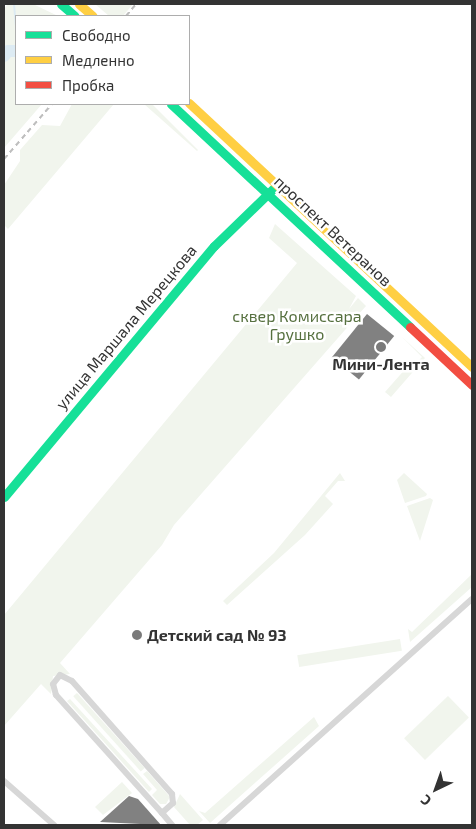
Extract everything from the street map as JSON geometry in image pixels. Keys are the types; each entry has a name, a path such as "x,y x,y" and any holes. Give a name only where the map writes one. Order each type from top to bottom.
{"main road":[{"path":"62,4 74,15"},
{"path":"79,4 92,15"},
{"name":"проспект Ветеранов","path":"190,104 472,367"},
{"name":"проспект Ветеранов","path":"172,105 270,193 472,385"},
{"name":"улица Маршала Мерецкова","path":"4,497 147,322 214,246 278,184"}],"street":[{"path":"220,825 472,599"},
{"path":"162,813 173,803 172,794 72,681 58,676 53,684 56,695 172,825"},
{"path":"4,781 54,825"}],"green space":[{"path":"8,4 33,4 56,15 15,15 15,50 4,53 4,9"},
{"path":"95,4 133,4 124,15 108,15"},
{"path":"15,53 15,105 41,105 4,148 4,61 9,54"},
{"path":"71,105 113,105 8,229 4,225 4,185 20,161 20,150 42,125 60,126"},
{"path":"145,105 153,105 197,151"},
{"name":"сквер Комиссара Грушко","path":"275,224 356,296 349,309 358,298 366,306 174,525 162,545 60,663 70,674 53,676 51,694 41,684 4,726 4,615 297,263 269,238"},
{"path":"401,336 425,358 391,397 385,392 407,367 410,370 422,357"},
{"path":"340,473 345,481 338,481 325,496 333,504 305,535 227,605 223,601 274,553"},
{"path":"404,473 427,494 426,496 405,503 397,480"},
{"path":"430,498 433,500 420,541 407,506"},
{"path":"472,574 472,587 410,642 408,629 412,632"},
{"path":"400,639 402,651 299,667 297,655"},
{"path":"77,693 145,768 141,771 73,696"},
{"path":"448,696 469,718 425,760 404,738"},
{"path":"70,699 152,789 149,792 67,701"},
{"path":"314,717 319,726 210,823 199,811 205,813"},
{"path":"147,771 170,797 166,804 160,804 152,795 157,790 143,774"},
{"path":"122,782 132,793 103,815 95,807"},
{"path":"180,794 203,820 197,825 190,825 174,807"}],"building":[{"path":"367,314 394,336 359,380 332,358"},
{"path":"129,796 138,799 161,825 100,822"}],"waterway":[{"path":"14,4 15,15"},
{"path":"4,56 8,51 15,51"}],"railway":[{"path":"127,15 136,4"},
{"path":"4,159 51,105"}],"traffic: fast":[{"path":"61,4 74,15"},
{"path":"172,105 410,327"},
{"path":"4,497 214,246 278,184"}],"traffic: slow":[{"path":"79,4 92,15"},
{"path":"190,104 472,367"}],"traffic: jam":[{"path":"410,327 472,385"}],"place":[{"name":"Мини-Лента","path":"381,347"},
{"name":"Детский сад № 93","path":"137,635"}]}
